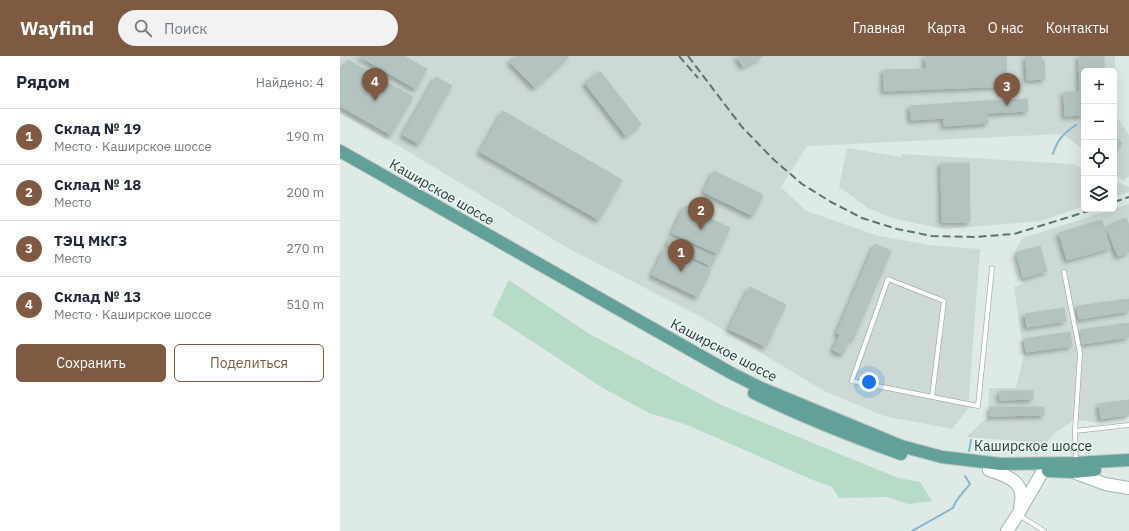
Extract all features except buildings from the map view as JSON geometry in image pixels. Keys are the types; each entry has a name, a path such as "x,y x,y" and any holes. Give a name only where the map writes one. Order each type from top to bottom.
{"main road":[{"name":"Каширское шоссе","path":"340,151 711,362 761,388 901,446 923,453 962,460 1001,464 1075,467 1129,466"},
{"name":"Каширское шоссе","path":"340,160 732,383 790,411 854,437 916,458 945,465 988,470 1043,471 1129,460"},
{"path":"1075,467 1105,484 1129,488"},
{"path":"988,470 1016,481 1020,487 1022,495 1018,514"},
{"path":"1007,531 1043,471"}],"lane":[{"path":"932,397 944,300 888,279 852,381 932,397 978,406 992,268"},
{"path":"1064,272 1080,353 1075,431 1075,467"},
{"path":"1075,431 1129,424"},
{"path":"1018,514 1044,531"}],"shaded area":[{"path":"340,56 1115,56 1115,68 1081,68 1081,148 1063,134 807,146 781,187 806,211 879,236 930,245 980,249 968,409 952,429 884,416 824,391 705,319 566,247 409,152 340,113"},
{"path":"1117,117 1129,135 1129,176 1123,181 1117,176"},
{"path":"847,148 901,157 901,154 1073,164 1081,168 1081,207 1041,221 944,229 895,219 868,208 839,187"},
{"path":"1117,182 1129,187 1129,192 1117,196"},
{"path":"1129,204 1129,417 1096,422 1074,420 1055,433 1046,443 966,437 988,417 989,388 1016,388 1024,355 1014,287 1023,284 1014,252 1023,238 1104,212 1117,212 1117,208"}],"green space":[{"path":"509,280 588,333 721,405 898,478 920,482 932,501 909,504 886,497 839,498 832,487 687,425 649,413 603,388 492,315"}],"waterway":[{"path":"1053,154 1062,137 1076,125"},
{"path":"969,451 971,440"},
{"path":"912,531 953,508 958,498 970,484 965,476"}],"railway":[{"path":"679,56 698,78"},
{"path":"688,56 742,127 773,159 802,184 831,202 862,218 897,229 932,236 974,237 1014,234 1085,212"},
{"path":"1117,201 1129,197"}],"place":[{"name":"Склад № 13","path":"375,101"},
{"name":"ТЭЦ МКГЗ","path":"1007,106"},
{"name":"Склад № 18","path":"701,230"},
{"name":"Склад № 19","path":"681,272"}]}
